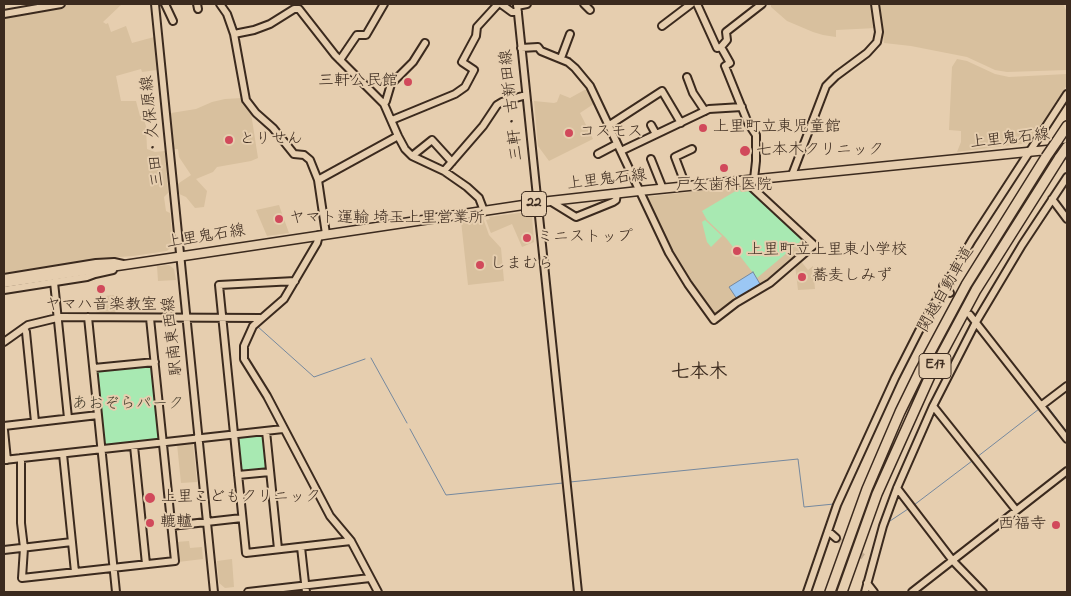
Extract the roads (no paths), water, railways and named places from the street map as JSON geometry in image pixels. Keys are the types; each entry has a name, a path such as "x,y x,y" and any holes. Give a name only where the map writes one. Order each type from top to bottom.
{"highway":[{"name":"関越自動車道","path":"830,592 867,489 900,412 921,369 966,285 1067,126"},
{"name":"関越自動車道","path":"842,592 881,485 930,376 976,290 1067,147"}],"main road":[{"name":"上里鬼石線","path":"4,283 550,201 1067,147"}],"street":[{"path":"4,14 61,4"},
{"name":"三田・久保原線","path":"155,4 180,256"},
{"path":"165,4 173,21"},
{"path":"220,4 227,14 234,34 246,100 273,128 292,152 296,155 307,156 318,180 322,234 295,281 278,305 260,318 249,332 244,346 244,359 267,396 330,516 351,541 378,592"},
{"path":"340,60 357,35 366,34 384,4"},
{"path":"392,120 456,94 465,87 474,70 462,62 476,36 477,27 500,4 512,12 517,7 527,4"},
{"path":"584,4 590,10"},
{"path":"697,4 717,48 721,47"},
{"path":"721,47 727,40 726,32 762,4"},
{"path":"792,176 826,86 877,42 879,32 875,4"},
{"path":"662,26 687,5"},
{"name":"三軒・古新田線","path":"517,7 578,592"},
{"path":"234,34 270,24 294,9 299,9 340,60 384,104 398,136 412,156 444,171 474,192 484,211"},
{"path":"561,58 570,34"},
{"path":"384,104 391,84 413,62 425,43"},
{"path":"521,48 534,46 561,58 573,65 590,86 639,191 680,272 714,320 736,303 770,283 814,245 744,180"},
{"path":"721,47 730,63 725,66 748,123 756,135 754,179"},
{"path":"687,77 693,93 705,111"},
{"path":"608,126 662,91 681,123"},
{"path":"807,592 837,506 895,378 943,286 1067,94"},
{"path":"444,171 497,106 502,102 526,96"},
{"path":"598,154 656,134 714,108 742,108"},
{"path":"652,125 656,134"},
{"path":"318,180 398,136"},
{"path":"412,156 432,140 452,162"},
{"path":"686,186 675,157 692,149"},
{"path":"651,159 663,189"},
{"path":"864,592 897,488 933,406 976,322 1022,245 1067,177"},
{"path":"550,201 576,217 613,202 616,200 617,193"},
{"path":"1052,199 1067,219"},
{"name":"駅南東西線","path":"180,256 214,592"},
{"path":"4,278 96,263 114,262 124,265"},
{"path":"4,290 87,277 117,269 124,265"},
{"path":"295,281 219,285 246,553 351,541"},
{"path":"54,282 68,418"},
{"path":"943,286 950,293"},
{"path":"970,315 1067,439"},
{"path":"4,342 24,328 58,317 260,318"},
{"path":"88,317 116,592"},
{"path":"21,458 21,522 24,548 22,578 175,561 150,318"},
{"path":"24,328 26,332 35,422"},
{"path":"94,368 155,362"},
{"path":"1042,406 1067,386"},
{"path":"933,406 1016,510"},
{"path":"4,426 98,415"},
{"path":"4,430 5,460 283,429"},
{"path":"266,431 278,549"},
{"path":"134,446 146,564"},
{"path":"63,454 75,572"},
{"path":"912,592 1067,471"},
{"path":"238,475 270,472"},
{"path":"897,488 952,561 983,592"},
{"path":"171,526 242,518"},
{"path":"828,531 836,538"},
{"path":"4,550 72,542"},
{"path":"301,547 306,589"},
{"path":"865,558 873,561"},
{"path":"248,592 306,589 370,578"},
{"path":"867,583 874,592"}],"water":[{"path":"753,272 760,284 737,299 729,287"}],"waterway":[{"path":"31,321 52,315"},
{"path":"62,320 85,320"},
{"path":"93,320 146,321"},
{"path":"155,321 178,321"},
{"path":"195,321 218,321"},
{"path":"226,321 251,322"},
{"path":"12,332 28,322"},
{"path":"257,326 314,377 365,359"},
{"path":"371,358 407,423"},
{"path":"1046,408 1048,407 1067,432"},
{"path":"977,457 1039,409"},
{"path":"410,429 446,495 563,483"},
{"path":"570,482 798,459 804,507 834,504"},
{"path":"914,505 972,461"},
{"path":"887,523 908,509"}],"tunnel":[{"path":"836,538 865,558"}],"place":[{"name":"三軒公民館","path":"408,82"},
{"name":"上里町立東児童館","path":"703,128"},
{"name":"コスモス","path":"569,133"},
{"name":"とりせん","path":"229,140"},
{"name":"七本木クリニック","path":"745,151"},
{"name":"戸矢歯科医院","path":"724,168"},
{"name":"ヤマト運輸 埼玉上里営業所","path":"279,219"},
{"name":"ミニストップ","path":"527,238"},
{"name":"上里町立上里東小学校","path":"737,251"},
{"name":"しまむら","path":"480,265"},
{"name":"蕎麦しみず","path":"802,277"},
{"name":"ヤマハ音楽教室","path":"101,289"},
{"name":"上里こどもクリニック","path":"150,498"},
{"name":"轆轤","path":"150,523"},
{"name":"西福寺","path":"1056,525"}],"district":[{"name":"七本木","path":"699,374"}],"park label":[{"name":"あおぞらパーク","path":"128,405"}]}
